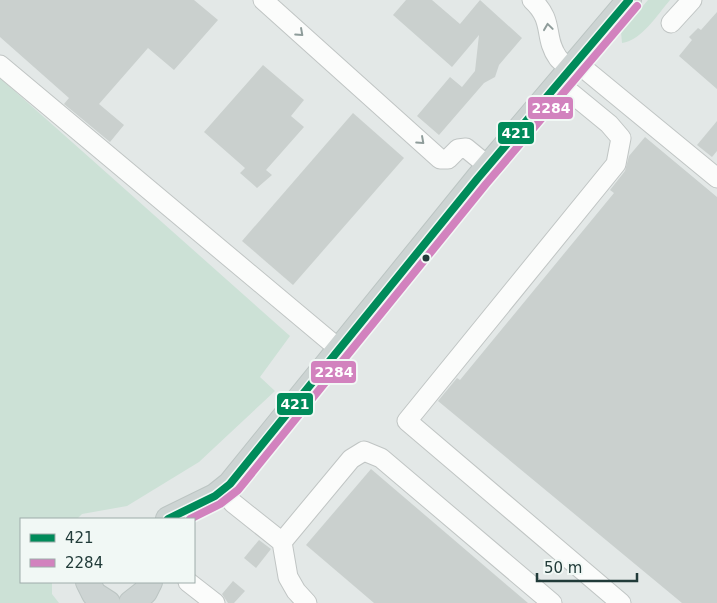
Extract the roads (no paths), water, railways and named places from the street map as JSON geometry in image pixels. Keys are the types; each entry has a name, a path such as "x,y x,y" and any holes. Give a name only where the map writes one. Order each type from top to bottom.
{"main road":[{"path":"170,518 223,491 566,68 629,0"},
{"path":"88,583 94,594 108,603"},
{"path":"131,603 145,592 150,583"}],"lane":[{"path":"263,0 440,159 448,159 458,149 466,148 488,166"},
{"path":"532,0 547,17 550,40 566,68 621,138 616,164 408,422 621,603"},
{"path":"671,23 692,0"},
{"path":"0,65 338,348"},
{"path":"566,68 717,178"},
{"path":"282,542 351,459 364,451 371,452 381,458 552,603"},
{"path":"223,491 233,503 282,542 288,577 296,591 307,603"},
{"path":"189,583 215,603"}]}
